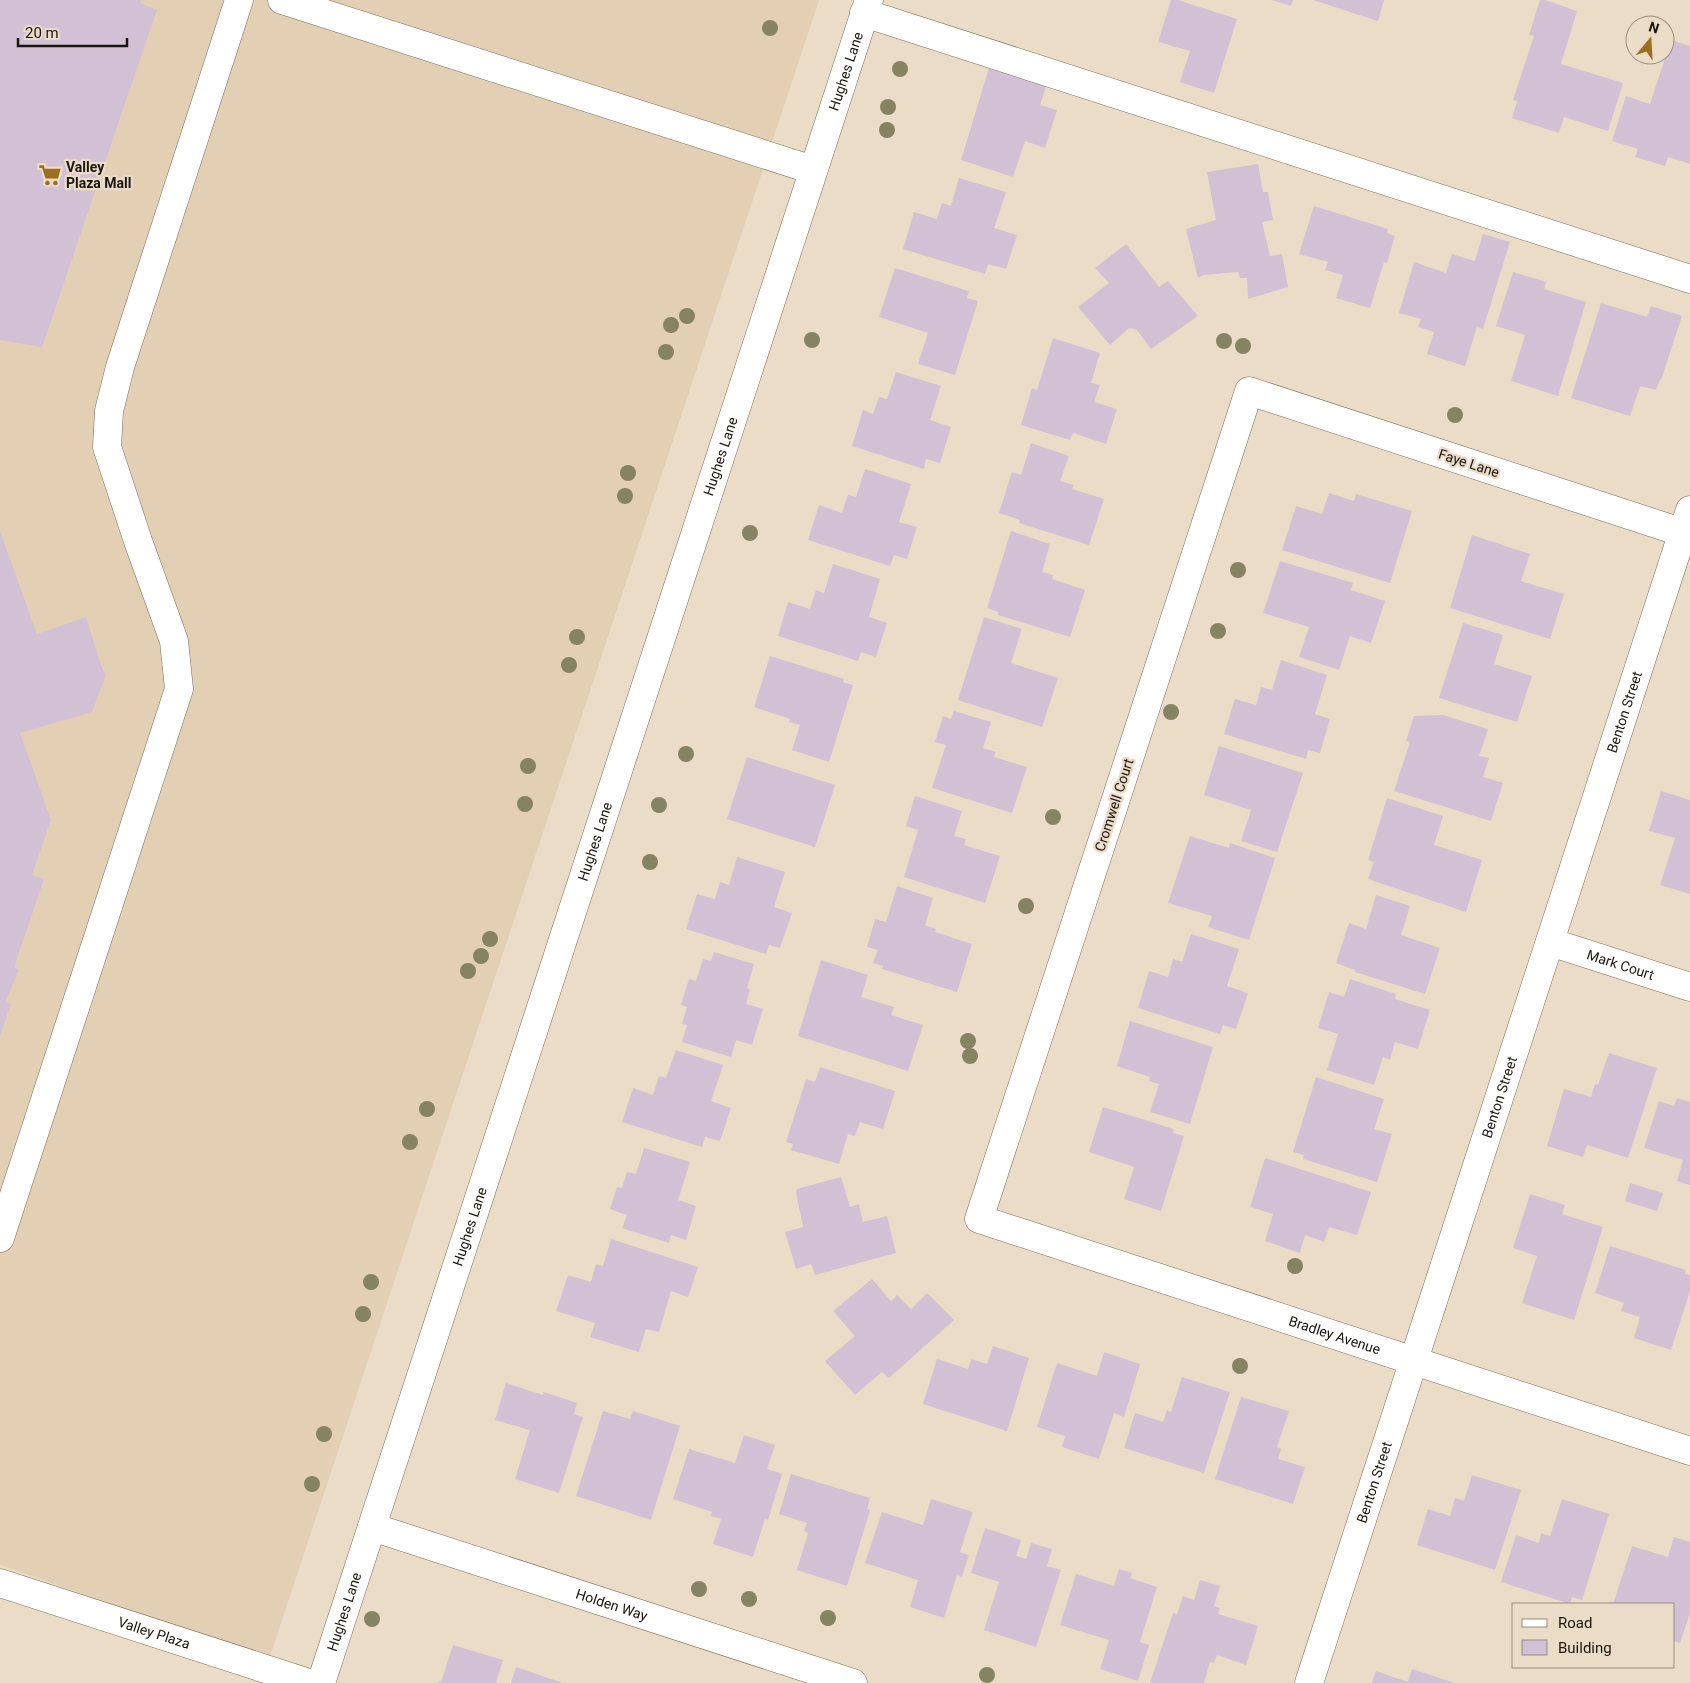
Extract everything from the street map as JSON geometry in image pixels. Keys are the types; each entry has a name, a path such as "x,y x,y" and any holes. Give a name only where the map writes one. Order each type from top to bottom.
{"street":[{"path":"0,1238 179,689 174,642 106,447 109,411 120,366 239,0"},
{"path":"282,0 813,170"},
{"path":"867,6 1690,279"},
{"name":"Hughes Lane","path":"321,1683 867,6"},
{"name":"Faye Lane","path":"1249,390 1688,526"},
{"name":"Cromwell Court","path":"979,1219 1249,390"},
{"name":"Benton Street","path":"1309,1683 1413,1360 1688,526"},
{"name":"Mark Court","path":"1550,942 1690,987"},
{"name":"Bradley Avenue","path":"979,1219 1690,1450"},
{"name":"Holden Way","path":"372,1527 853,1683"},
{"name":"Valley Plaza","path":"0,1583 309,1683"}],"shaded area":[{"path":"0,0 819,0 269,1659 0,1565"}],"building":[{"name":"Valley Plaza Mall","path":"0,0 141,0 140,3 157,10 42,347 0,340"},
{"path":"1171,0 1178,0 1237,19 1214,93 1180,82 1190,51 1158,42"},
{"path":"1272,0 1293,0 1291,6"},
{"path":"1313,0 1384,0 1378,21"},
{"path":"1540,0 1577,11 1561,64 1623,83 1608,131 1564,117 1559,133 1512,118 1517,101 1513,100 1534,36 1529,35"},
{"path":"1675,41 1690,46 1690,164 1668,157 1665,166 1635,157 1638,149 1612,141 1626,96 1650,104 1663,65 1675,65"},
{"path":"989,68 1046,86 1040,105 1057,110 1045,148 1025,141 1013,177 961,160"},
{"path":"1258,164 1263,192 1268,192 1273,220 1262,222 1270,256 1282,254 1288,287 1248,299 1247,278 1240,278 1238,272 1204,275 1198,278 1186,229 1216,220 1207,172"},
{"path":"959,178 1006,192 994,228 1017,235 1006,269 988,264 985,274 903,249 914,212 937,219 942,203 951,206"},
{"path":"1314,206 1388,229 1387,233 1395,236 1387,263 1384,262 1370,308 1336,298 1343,275 1325,270 1328,262 1299,254"},
{"path":"1483,234 1510,242 1483,329 1477,327 1465,366 1427,354 1434,332 1418,327 1421,319 1399,313 1414,262 1446,273 1452,254 1475,261"},
{"path":"1126,244 1159,287 1168,281 1198,316 1151,349 1137,330 1129,328 1110,345 1078,307 1109,283 1095,268"},
{"path":"895,268 969,291 967,298 978,301 955,375 918,364 928,333 879,317"},
{"path":"1513,272 1546,282 1544,289 1586,302 1558,396 1511,381 1525,335 1496,326"},
{"path":"1601,303 1647,317 1651,306 1682,316 1656,390 1640,386 1630,416 1571,398"},
{"path":"1053,338 1100,353 1091,383 1100,385 1094,402 1117,409 1106,444 1073,433 1070,440 1021,425 1032,388 1037,390"},
{"path":"896,372 941,386 930,420 951,427 940,463 926,459 924,469 852,446 863,410 873,414 879,397 887,399"},
{"path":"1031,443 1069,456 1060,481 1074,485 1072,489 1104,499 1089,545 1019,523 1020,520 999,513 1012,472 1021,475"},
{"path":"865,469 911,484 899,522 917,527 907,559 894,555 890,566 808,540 819,505 842,513 848,495 856,497"},
{"path":"1329,493 1354,501 1356,494 1412,511 1390,583 1282,550 1296,506 1322,514"},
{"path":"0,531 37,634 86,617 106,675 92,712 20,733 51,820 32,875 44,879 14,967 19,970 5,1002 11,1004 0,1036"},
{"path":"1011,531 1050,544 1042,572 1053,575 1052,579 1085,590 1070,637 998,615 998,612 987,608"},
{"path":"1472,535 1530,554 1521,581 1564,594 1550,639 1450,608"},
{"path":"1280,561 1353,583 1351,590 1385,601 1371,643 1350,636 1339,670 1299,657 1309,627 1263,613"},
{"path":"833,564 880,579 869,617 887,623 876,657 861,652 858,661 778,636 788,602 810,609 816,590 824,593"},
{"path":"984,617 1022,629 1011,663 1058,678 1042,727 958,700"},
{"path":"1463,623 1503,635 1494,664 1532,676 1517,722 1439,698"},
{"path":"770,656 844,679 843,682 853,685 829,762 792,750 800,725 789,722 790,719 754,707"},
{"path":"1281,660 1327,675 1315,714 1330,719 1320,753 1308,750 1306,759 1224,734 1235,699 1256,705 1261,687 1272,690"},
{"path":"954,711 991,722 983,748 996,752 994,757 1027,767 1012,813 932,788 946,745 935,742 943,716 951,719"},
{"path":"1443,715 1488,729 1479,756 1489,758 1483,777 1503,783 1491,821 1394,791 1410,742 1406,741 1414,716"},
{"path":"1219,746 1303,773 1277,852 1241,841 1251,810 1204,795"},
{"path":"747,757 835,785 815,847 727,819"},
{"path":"1661,791 1690,800 1690,894 1660,885 1675,838 1649,831"},
{"path":"915,796 962,811 954,836 966,839 964,845 1000,856 985,903 904,877 918,830 906,826"},
{"path":"1387,798 1443,816 1434,845 1482,860 1466,912 1368,879 1374,862 1368,860"},
{"path":"1190,836 1229,848 1230,843 1275,858 1249,940 1208,927 1212,916 1168,903"},
{"path":"737,857 785,872 774,907 792,913 780,948 769,945 766,954 686,929 697,894 715,899 720,882 729,885"},
{"path":"897,886 933,898 925,925 936,929 935,932 972,944 957,992 882,969 883,966 873,963 878,950 867,947 875,919 886,922"},
{"path":"1376,895 1410,906 1401,935 1440,948 1425,994 1355,972 1355,970 1336,963 1349,923 1366,929"},
{"path":"1191,934 1239,949 1227,986 1248,993 1236,1029 1223,1025 1220,1034 1138,1008 1149,971 1168,977 1173,959 1182,962"},
{"path":"714,952 754,964 747,988 750,989 746,1004 763,1009 752,1045 736,1040 731,1057 682,1042 687,1025 682,1024 687,1007 681,1005 689,979 696,981 703,959 711,961"},
{"path":"821,960 868,975 861,997 894,1007 891,1015 923,1025 908,1071 798,1036"},
{"path":"1350,979 1396,994 1395,999 1430,1010 1418,1049 1395,1042 1390,1060 1383,1057 1374,1085 1327,1070 1338,1034 1318,1028 1329,992 1344,997"},
{"path":"1130,1021 1213,1047 1190,1124 1150,1112 1159,1084 1149,1081 1150,1077 1117,1066"},
{"path":"676,1050 723,1065 711,1101 731,1108 720,1141 705,1137 702,1147 622,1122 633,1088 653,1095 659,1076 666,1078"},
{"path":"1609,1053 1657,1068 1628,1158 1587,1145 1583,1157 1547,1146 1564,1089 1591,1097 1595,1084 1598,1085"},
{"path":"820,1067 895,1091 883,1129 860,1122 855,1136 848,1134 839,1164 791,1150 793,1144 786,1142 806,1079 815,1082"},
{"path":"1316,1077 1384,1099 1374,1129 1392,1134 1377,1182 1303,1159 1304,1155 1293,1152"},
{"path":"1677,1098 1690,1102 1690,1185 1677,1181 1683,1160 1644,1148 1659,1101 1674,1106"},
{"path":"1103,1107 1174,1129 1173,1133 1184,1136 1161,1211 1124,1199 1134,1167 1089,1152"},
{"path":"644,1148 690,1162 678,1200 696,1206 686,1240 671,1235 669,1243 622,1228 627,1215 610,1209 617,1187 622,1188 627,1172 636,1174"},
{"path":"1265,1158 1371,1192 1357,1235 1329,1227 1324,1242 1305,1235 1300,1253 1265,1241 1273,1214 1250,1207"},
{"path":"841,1177 850,1207 859,1204 863,1222 887,1216 896,1253 815,1275 811,1264 796,1269 785,1232 803,1227 797,1189"},
{"path":"1630,1183 1663,1193 1657,1211 1625,1201"},
{"path":"1530,1194 1565,1205 1562,1214 1603,1227 1574,1320 1522,1303 1537,1256 1513,1248"},
{"path":"611,1239 698,1267 688,1297 671,1291 659,1332 646,1329 639,1352 590,1337 595,1323 556,1311 568,1275 591,1282 596,1264 603,1266"},
{"path":"1610,1246 1686,1270 1685,1274 1690,1275 1690,1291 1671,1350 1634,1338 1640,1317 1621,1311 1624,1303 1595,1293"},
{"path":"872,1279 891,1301 897,1295 911,1309 927,1293 954,1320 889,1378 882,1372 855,1395 825,1361 855,1336 833,1311"},
{"path":"993,1346 1029,1358 1007,1431 923,1404 937,1359 968,1369 971,1359 987,1364"},
{"path":"1104,1352 1140,1364 1124,1417 1114,1413 1099,1459 1062,1447 1065,1436 1037,1427 1057,1363 1097,1376"},
{"path":"1182,1377 1230,1392 1204,1473 1124,1448 1135,1413 1163,1422 1167,1410 1171,1412"},
{"path":"506,1383 543,1395 544,1392 577,1403 574,1414 583,1417 559,1493 515,1479 530,1430 495,1420"},
{"path":"1241,1397 1289,1411 1277,1447 1281,1449 1278,1459 1305,1467 1293,1504 1215,1479"},
{"path":"603,1411 630,1419 633,1411 680,1426 651,1520 576,1496"},
{"path":"744,1435 775,1445 767,1469 782,1474 768,1520 765,1519 753,1557 713,1544 721,1519 711,1516 712,1512 673,1499 689,1449 735,1463"},
{"path":"791,1474 870,1498 867,1509 870,1510 847,1586 797,1570 808,1533 804,1531 807,1523 779,1514"},
{"path":"1472,1475 1521,1490 1495,1570 1417,1545 1428,1509 1450,1516 1455,1498 1464,1501"},
{"path":"931,1499 973,1512 960,1552 969,1555 962,1577 957,1575 944,1618 910,1607 918,1580 865,1563 882,1512 923,1525"},
{"path":"1562,1499 1609,1514 1582,1600 1572,1597 1570,1603 1567,1603 1501,1582 1516,1535 1539,1543 1541,1533 1550,1536"},
{"path":"985,1528 1021,1540 1016,1556 1026,1559 1031,1543 1052,1549 1047,1566 1061,1570 1036,1647 984,1630 999,1582 971,1573"},
{"path":"1674,1537 1690,1542 1690,1613 1680,1643 1675,1641 1675,1603 1613,1603 1632,1546 1668,1557"},
{"path":"1119,1569 1132,1573 1130,1578 1157,1587 1140,1642 1149,1645 1138,1681 1100,1669 1109,1640 1060,1625 1076,1574 1114,1586"},
{"path":"1200,1580 1220,1586 1214,1606 1220,1608 1218,1614 1258,1626 1246,1665 1217,1655 1214,1663 1210,1662 1204,1683 1150,1683 1173,1613 1177,1614 1183,1596 1194,1600"},
{"path":"453,1645 503,1660 496,1683 438,1683 439,1681 441,1682"},
{"path":"516,1667 563,1683 511,1683"},
{"path":"1412,1669 1455,1683 1372,1683 1376,1671 1408,1682"}],"place":[{"name":"Valley Plaza Mall","path":"50,175"}]}
